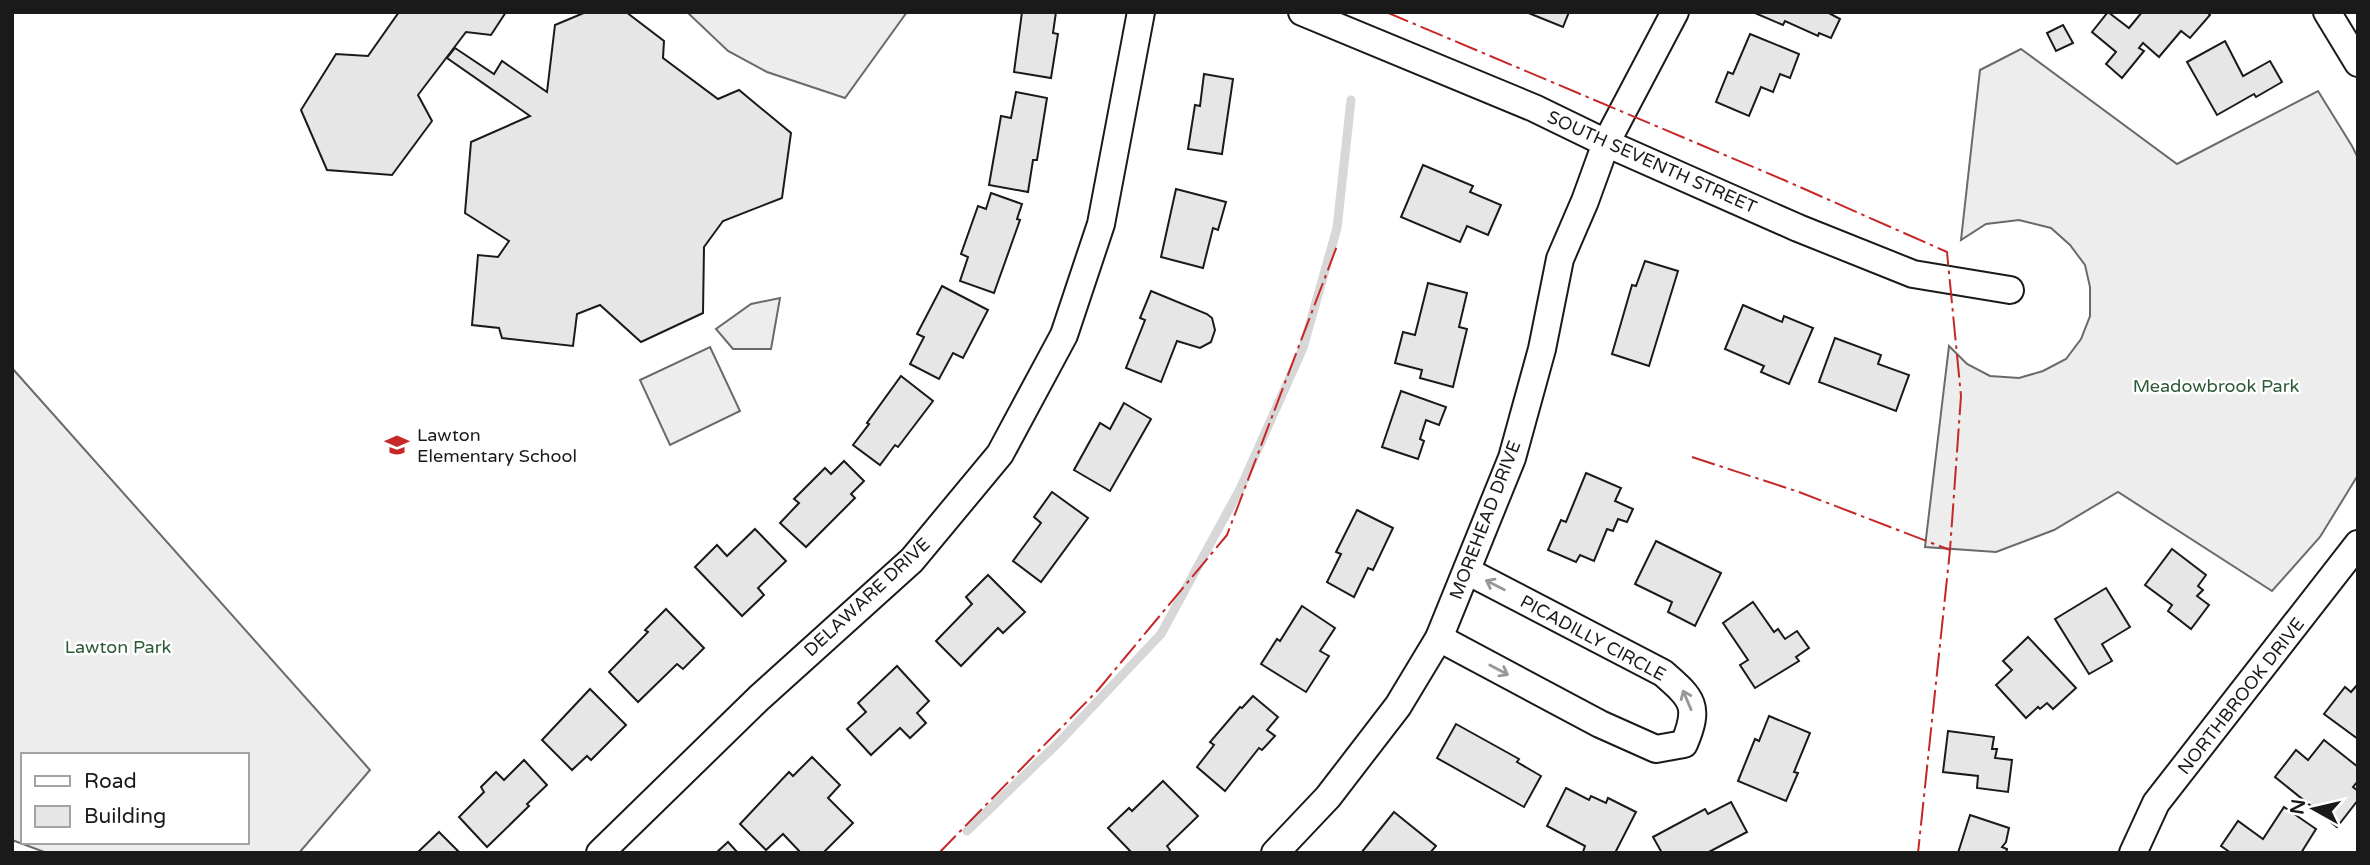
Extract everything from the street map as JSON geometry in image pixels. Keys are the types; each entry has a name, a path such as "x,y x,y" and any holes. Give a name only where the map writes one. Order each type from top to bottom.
{"street":[{"name":"DELAWARE DRIVE","path":"600,853 759,698 912,560 1000,454 1064,335 1101,224 1141,12"},
{"name":"SOUTH SEVENTH STREET","path":"1301,12 1534,108 1798,228 1913,274 2010,290"},
{"name":"MOREHEAD DRIVE","path":"1275,853 1328,797 1398,706 1439,638 1512,458 1542,349 1560,259 1606,143 1675,12"},
{"path":"2327,12 2358,63"},
{"name":"NORTHBROOK DRIVE","path":"2133,853 2156,803 2358,544"},
{"name":"PICADILLY CIRCLE","path":"1439,638 1600,724 1656,749 1684,744 1694,719 1687,693 1663,673 1467,571"}],"shaded area":[{"path":"687,12 907,12 845,98 767,72 728,51"},
{"name":"Meadowbrook Park","path":"2021,49 2177,164 2318,91 2358,158 2358,475 2320,537 2272,591 2118,492 2054,530 1996,552 1925,547 1949,346 1967,364 1990,376 2019,378 2043,371 2066,359 2081,339 2090,316 2090,287 2085,265 2070,245 2051,228 2019,220 1986,224 1961,240 1980,70"},
{"path":"780,298 771,349 733,349 716,329 751,304"},
{"path":"710,347 740,411 670,445 640,380"},
{"name":"Lawton Park","path":"12,368 370,770 299,853 47,853 23,844 248,844 248,753 21,753 21,843 12,840"}],"building":[{"path":"399,12 506,12 491,35 466,32 418,95 432,121 392,175 327,170 301,110 336,54 368,56"},
{"path":"586,12 626,12 664,41 663,58 718,99 739,90 791,133 782,198 723,221 704,247 703,313 641,342 600,305 577,314 573,346 502,338 499,328 472,325 478,255 498,257 509,241 465,213 471,142 530,116 447,58 455,48 494,74 502,61 547,92 555,25"},
{"path":"1022,12 1056,12 1053,33 1058,34 1051,78 1014,72"},
{"path":"1526,12 1569,12 1563,27"},
{"path":"1827,12 1840,19 1831,38 1819,33 1818,36 1785,21 1783,25 1755,13"},
{"path":"2108,12 2129,28 2142,12 2207,12 2210,15 2190,38 2181,31 2159,57 2143,43 2139,48 2144,51 2122,78 2106,64 2116,52 2092,32"},
{"path":"2063,25 2073,43 2056,51 2047,33"},
{"path":"1750,34 1799,54 1790,78 1780,74 1773,92 1761,87 1749,116 1716,102 1728,72 1733,74"},
{"path":"2225,41 2243,76 2270,61 2282,82 2217,115 2187,62"},
{"path":"1204,74 1233,79 1222,154 1188,149 1195,105 1200,106"},
{"path":"1016,92 1047,98 1037,160 1033,160 1028,192 989,185 1001,116 1011,118"},
{"path":"1423,165 1473,186 1470,192 1501,205 1488,235 1467,226 1460,242 1401,217"},
{"path":"1176,189 1226,202 1218,230 1213,228 1203,268 1161,257"},
{"path":"991,193 1022,204 1017,219 1020,220 994,293 960,281 968,257 961,254 978,206 986,209"},
{"path":"1645,261 1678,271 1649,366 1612,354 1632,285 1636,286"},
{"path":"1428,283 1467,293 1459,327 1467,329 1453,387 1420,378 1422,370 1395,363 1403,332 1415,335"},
{"path":"942,286 988,310 963,358 953,353 939,379 910,364 924,337 917,334"},
{"path":"1151,291 1207,314 1212,318 1215,330 1211,342 1200,348 1177,341 1161,382 1126,368 1145,320 1140,318"},
{"path":"1743,305 1782,322 1784,316 1813,328 1789,384 1761,372 1764,366 1725,349"},
{"path":"1835,338 1881,355 1878,364 1909,375 1896,411 1819,382"},
{"path":"901,376 933,401 898,447 895,445 880,465 853,445"},
{"path":"1401,391 1446,407 1439,425 1426,420 1420,439 1424,441 1418,459 1382,447"},
{"path":"1124,403 1151,419 1110,491 1074,470 1100,423 1110,429"},
{"path":"844,461 864,481 851,494 855,498 806,547 780,523 799,503 794,499 825,468 831,474"},
{"path":"1586,473 1621,488 1615,501 1633,509 1627,522 1618,519 1613,531 1607,529 1594,561 1580,555 1576,562 1548,550 1561,520 1566,522"},
{"path":"1052,492 1088,518 1041,582 1013,561 1041,523 1034,517"},
{"path":"1357,510 1393,528 1373,570 1368,568 1354,597 1327,582 1341,554 1336,552"},
{"path":"755,529 786,561 758,588 764,595 742,616 695,567 717,545 727,556"},
{"path":"1656,541 1721,573 1695,626 1668,612 1672,602 1635,584"},
{"path":"2172,549 2206,575 2198,586 2203,590 2197,596 2209,605 2191,629 2168,611 2172,605 2145,585"},
{"path":"988,575 1025,612 1003,633 998,628 961,666 936,641 972,604 966,597"},
{"path":"2106,588 2130,627 2102,644 2112,661 2089,674 2055,619"},
{"path":"1753,602 1774,632 1778,629 1785,639 1797,631 1809,648 1796,657 1799,661 1755,688 1740,665 1748,660 1723,623"},
{"path":"1302,606 1335,628 1320,651 1329,656 1306,692 1261,664 1277,639 1280,641"},
{"path":"666,609 704,648 683,669 677,664 638,702 609,672"},
{"path":"2028,637 2076,688 2053,709 2047,703 2026,718 1996,685 2012,670 2003,661"},
{"path":"897,666 929,701 917,713 926,723 910,738 900,728 871,755 847,729 866,712 858,703"},
{"path":"2358,684 2358,739 2324,714 2345,687 2351,692"},
{"path":"590,689 626,725 591,760 587,756 572,770 542,740"},
{"path":"1253,696 1278,717 1267,730 1275,736 1262,750 1259,748 1225,791 1197,767 1214,745 1210,742"},
{"path":"1769,716 1810,733 1794,772 1798,773 1786,801 1738,781 1755,739 1759,741"},
{"path":"1456,724 1519,759 1517,762 1541,776 1524,807 1437,758"},
{"path":"1948,731 1994,737 1992,749 1997,749 1995,758 2012,760 2008,792 1977,788 1978,776 1943,772"},
{"path":"2324,740 2358,767 2358,781 2353,787 2358,791 2358,800 2337,827 2275,777 2296,750 2308,760"},
{"path":"812,757 840,785 828,798 853,823 823,853 801,853 783,834 766,850 740,824 789,772 793,776"},
{"path":"524,760 547,785 487,847 459,817 484,792 481,787 496,772 504,780"},
{"path":"1163,781 1198,816 1167,846 1170,850 1168,853 1132,853 1108,828 1129,808 1132,811"},
{"path":"1566,788 1589,800 1591,796 1606,803 1608,798 1636,812 1615,853 1585,853 1585,846 1547,826"},
{"path":"1731,802 1747,832 1707,853 1662,853 1653,837 1705,809 1708,814"},
{"path":"2284,807 2316,829 2301,853 2231,853 2221,846 2238,821 2263,839"},
{"path":"1394,812 1436,846 1430,853 1361,853"},
{"path":"1970,815 2009,828 2002,847 2007,849 2006,853 1958,853"},
{"path":"439,832 460,853 417,853"},
{"path":"728,842 738,853 716,853"}],"waterway":[{"path":"967,831 1060,741 1161,634 1240,489 1303,348 1337,228 1351,100"}],"power":[{"path":"1386,12 1947,252 1961,396 1950,550 1918,853"},
{"path":"939,853 1098,690 1227,535 1337,246"},
{"path":"1692,457 1799,492 1950,550"}],"place":[{"name":"Lawton Elementary School","path":"397,445"}]}
